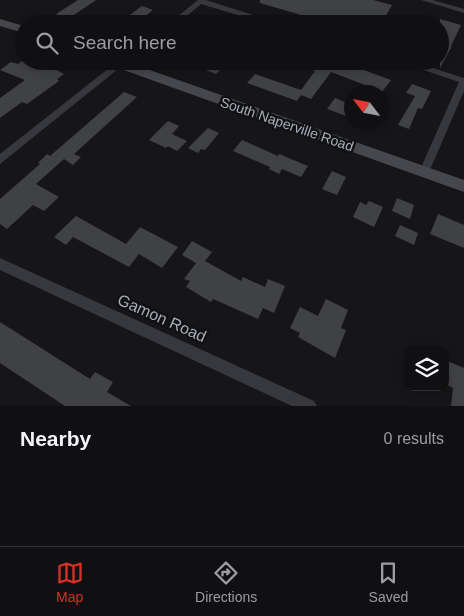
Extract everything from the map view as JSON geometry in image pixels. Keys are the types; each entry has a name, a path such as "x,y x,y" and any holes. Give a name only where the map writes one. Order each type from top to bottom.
{"main road":[{"path":"0,22 15,27"},
{"name":"South Naperville Road","path":"140,70 464,186"}],"street":[{"path":"424,0 464,11"},
{"path":"183,15 201,1 247,15"},
{"path":"0,160 108,70"},
{"path":"424,172 464,81 429,70"},
{"name":"Gamon Road","path":"0,264 309,406"}],"building":[{"path":"78,0 96,0 74,15 56,14"},
{"path":"260,0 373,0 392,5 386,15 301,15 260,3"},
{"path":"142,6 153,10 147,15 130,15"},
{"path":"449,22 461,25 449,52"},
{"path":"11,62 15,63 15,70 56,70 64,74 57,79 59,81 27,104 22,102 0,118 0,98 25,80 0,70"},
{"path":"206,70 220,70 216,74"},
{"path":"312,70 364,70 391,80 387,85 365,85 331,72 311,99 301,95 297,101 247,83 255,74 301,90 315,71"},
{"path":"412,84 431,91 422,109 418,108 409,129 398,125 415,96 406,93"},
{"path":"124,92 137,97 74,154 81,157 73,165 64,159 36,184 59,197 44,211 33,205 7,229 0,224 0,199 40,164 38,163 47,154 50,156"},
{"path":"335,98 344,102 344,115 327,109"},
{"path":"168,121 179,126 172,134 187,141 177,151 149,140"},
{"path":"208,128 219,133 205,150 201,149 198,153 188,148"},
{"path":"242,140 278,156 279,154 308,166 301,177 282,169 279,174 269,169 270,167 233,151"},
{"path":"332,171 346,177 337,195 322,189"},
{"path":"397,198 414,205 410,219 392,211"},
{"path":"369,201 383,207 374,227 353,217 360,202 366,205"},
{"path":"438,214 464,225 464,248 430,234"},
{"path":"76,216 126,244 140,227 178,247 162,268 139,254 129,267 73,237 66,245 54,237"},
{"path":"400,225 418,233 414,245 395,236"},
{"path":"192,241 212,252 205,261 241,281 243,277 265,287 268,279 285,286 274,313 263,308 258,319 213,299 211,302 186,287 190,281 184,279 196,263 182,255"},
{"path":"326,299 348,310 341,328 346,330 335,358 298,337 300,333 290,328 300,307 318,316"},
{"path":"0,322 90,379 95,372 113,382 107,392 131,406 65,406 0,363"},
{"path":"449,362 464,368 464,406 451,406 453,388 449,386"}]}
